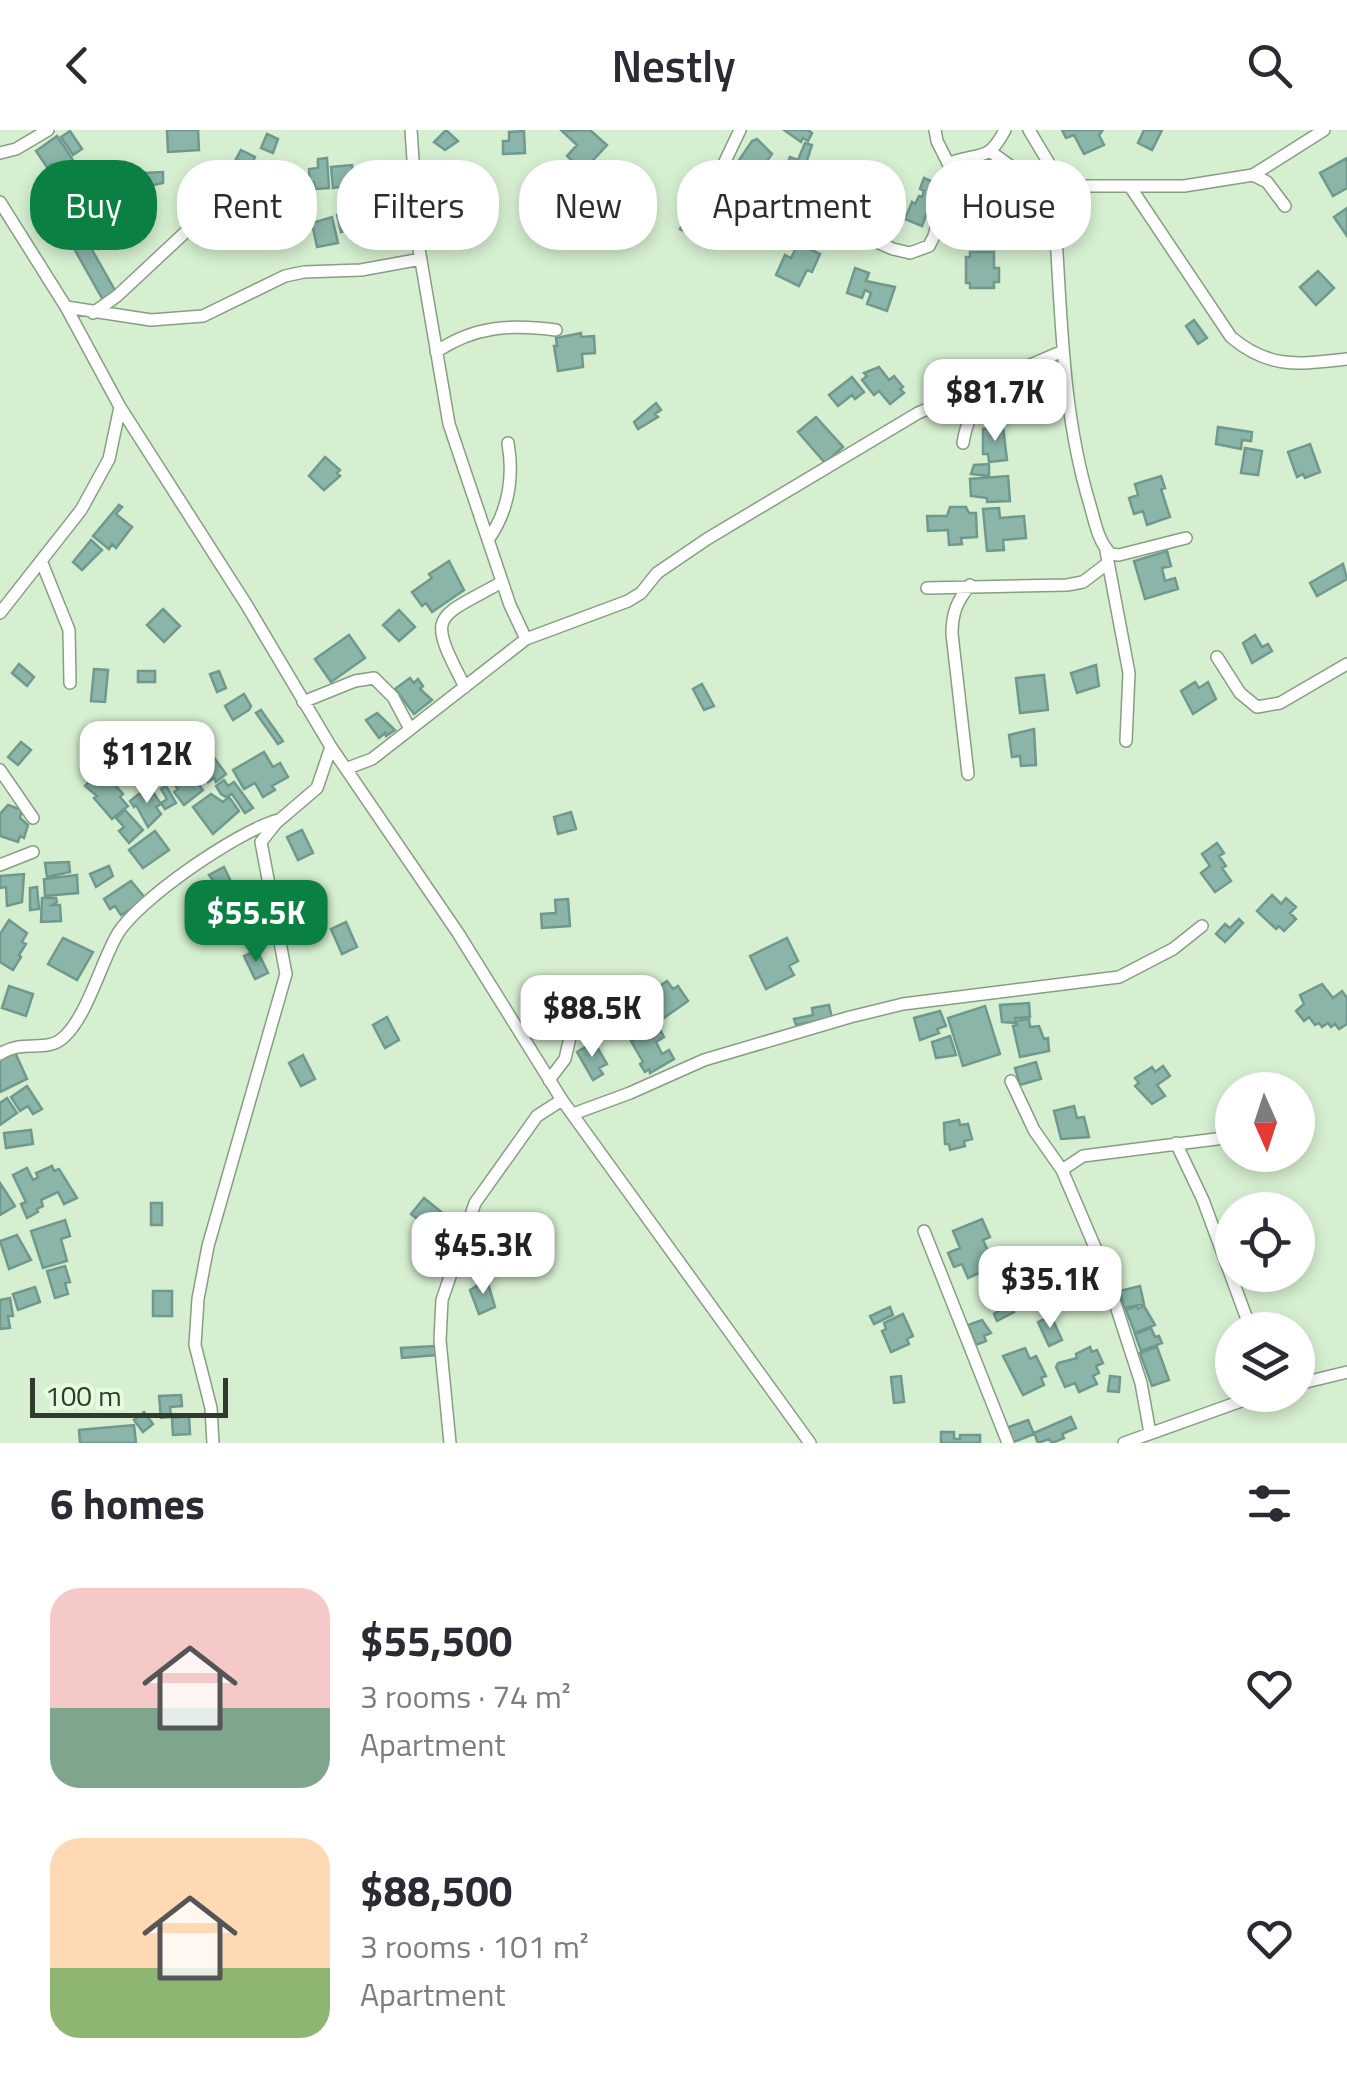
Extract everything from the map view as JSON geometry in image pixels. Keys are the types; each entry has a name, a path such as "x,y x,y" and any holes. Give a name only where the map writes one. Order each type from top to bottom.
{"street":[{"path":"0,153 48,130"},
{"path":"411,130 421,259 449,424 502,582 526,640"},
{"path":"740,130 718,174 894,249 910,253 926,247"},
{"path":"935,130 946,160"},
{"path":"957,160 984,157 992,152 1005,130"},
{"path":"1028,130 1047,160"},
{"path":"1091,187 1184,186 1253,176 1324,130"},
{"path":"992,152 1003,160"},
{"path":"1253,176 1268,182 1285,206"},
{"path":"1131,188 1232,336 1250,353 1299,364 1347,359"},
{"path":"0,202 66,307 120,407 246,604 331,748 458,934 562,1100 810,1443"},
{"path":"93,313 177,241"},
{"path":"1056,250 1070,425 1081,478 1107,557 1129,674 1126,741"},
{"path":"66,307 150,320 203,316 285,276 361,270 421,259"},
{"path":"436,352 458,337 492,327 556,330"},
{"path":"348,768 372,760 526,640 628,601 640,594 658,572 707,539 918,413 1063,351"},
{"path":"963,443 966,422 973,409 1001,376"},
{"path":"0,613 81,510 109,458 120,407"},
{"path":"488,540 501,518 511,481 508,443"},
{"path":"927,588 1083,582 1107,557 1186,538"},
{"path":"42,563 69,630 70,683"},
{"path":"465,687 440,638 441,621 448,611 502,582"},
{"path":"968,774 952,615 970,585"},
{"path":"1217,658 1240,694 1257,707 1280,702 1347,664"},
{"path":"302,702 355,681 374,678 393,697 410,729"},
{"path":"213,1443 211,1408 194,1345 194,1323 208,1246 286,974 272,888 260,846 265,834 318,788 331,748"},
{"path":"0,770 34,818"},
{"path":"0,1054 17,1044 49,1045 66,1036 98,980 118,933 134,916 230,842 282,818"},
{"path":"0,865 33,852"},
{"path":"572,1114 630,1094 704,1060 850,1017 903,1004 1119,977 1173,949 1202,926"},
{"path":"549,1080 565,1059 569,1032 578,1019 621,1016"},
{"path":"1012,1081 1034,1130 1062,1170 1103,1266 1141,1383 1150,1432"},
{"path":"450,1443 440,1340 442,1300 476,1203 537,1116 562,1100"},
{"path":"1062,1170 1083,1156 1215,1139"},
{"path":"1176,1143 1244,1312"},
{"path":"924,1231 1008,1443"},
{"path":"1315,1380 1347,1372"},
{"path":"1124,1443 1215,1410"}],"building":[{"path":"167,130 198,130 199,150 168,152"},
{"path":"446,130 458,141 445,150 434,142"},
{"path":"590,130 607,145 593,160 571,160 567,156 577,145 562,131"},
{"path":"784,130 812,133 808,141 803,138 801,142"},
{"path":"1062,130 1103,130 1099,135 1104,145 1084,154 1074,135 1066,138"},
{"path":"1144,130 1162,130 1152,150 1138,143"},
{"path":"70,131 82,149 73,155 61,137"},
{"path":"524,131 525,153 503,154 503,141 509,141 509,132"},
{"path":"267,134 278,139 273,153 261,148"},
{"path":"57,136 73,160 42,160 36,151"},
{"path":"757,139 772,154 768,160 739,160"},
{"path":"805,143 812,145 807,160 798,160"},
{"path":"241,150 255,157 254,160 236,159"},
{"path":"327,158 329,188 317,189 318,159"},
{"path":"1347,158 1347,188 1333,196 1320,173"},
{"path":"337,166 337,187 333,188 331,167"},
{"path":"157,172 163,172 163,183 157,184"},
{"path":"926,179 926,216 922,226 906,219 912,202 915,204 922,197 924,191 920,189"},
{"path":"1347,208 1347,236 1334,217"},
{"path":"332,217 337,243 317,247 317,222"},
{"path":"75,250 92,250 116,292 103,300"},
{"path":"795,250 820,254 812,272 807,270 799,286 776,275 785,255 791,258"},
{"path":"970,252 994,252 999,282 994,282 994,288 970,288 970,283 966,283 966,257 970,257"},
{"path":"855,268 869,273 866,281 895,287 887,311 867,304 871,293 865,290 862,298 847,293"},
{"path":"1318,271 1334,288 1316,305 1300,287"},
{"path":"1194,320 1207,338 1198,344 1186,326"},
{"path":"581,333 581,337 594,336 595,353 582,354 583,367 558,371 556,338"},
{"path":"879,367 889,380 894,376 903,387 900,389 904,393 890,404 879,391 874,395 862,380 867,376 864,373"},
{"path":"852,377 864,392 855,399 852,395 838,406 829,395"},
{"path":"656,403 661,410 655,414 658,417 638,429 634,422"},
{"path":"816,417 843,447 825,463 798,432"},
{"path":"1003,427 1007,460 989,462 988,454 983,454 983,429"},
{"path":"1218,427 1252,432 1251,441 1242,440 1241,449 1216,444"},
{"path":"1310,444 1320,472 1297,477 1288,452"},
{"path":"1245,448 1262,451 1258,475 1241,473"},
{"path":"325,457 340,470 340,476 324,490 309,476"},
{"path":"989,464 989,476 971,474 974,465"},
{"path":"1008,476 1010,501 987,502 987,498 971,496 970,479"},
{"path":"1161,476 1170,517 1147,525 1143,511 1134,514 1129,498 1138,495 1135,484"},
{"path":"119,505 122,507 116,514 132,527 116,548 112,544 109,549 93,536"},
{"path":"950,507 966,507 969,513 976,513 977,537 961,538 962,544 949,545 948,530 928,531 927,516 947,516"},
{"path":"999,508 1000,518 1024,516 1026,538 1003,540 1004,550 987,551 983,509"},
{"path":"91,540 102,550 82,570 73,562"},
{"path":"1167,551 1171,566 1162,568 1165,581 1175,578 1178,589 1145,599 1134,561"},
{"path":"449,561 464,590 432,612 412,592"},
{"path":"1343,564 1347,579 1317,596 1310,583"},
{"path":"163,609 180,626 164,642 147,625"},
{"path":"399,610 415,627 399,641 383,625"},
{"path":"349,635 365,658 331,682 315,659"},
{"path":"1255,635 1262,647 1268,644 1272,651 1252,663 1243,643"},
{"path":"19,664 34,677 27,686 12,673"},
{"path":"1096,665 1099,686 1077,693 1071,673"},
{"path":"94,669 108,670 105,702 91,701"},
{"path":"138,671 155,671 155,682 138,682"},
{"path":"219,671 226,688 217,692 210,674"},
{"path":"1044,675 1048,710 1020,713 1016,678"},
{"path":"410,678 414,683 418,679 423,686 420,689 432,700 414,714 395,689"},
{"path":"1195,682 1199,688 1208,682 1216,699 1193,714 1181,691"},
{"path":"702,684 714,706 704,710 693,689"},
{"path":"244,694 251,706 233,720 225,706"},
{"path":"261,710 283,741 278,744 256,713"},
{"path":"377,713 395,730 379,738 366,720"},
{"path":"134,728 140,736 126,747 119,739"},
{"path":"1034,729 1036,765 1021,766 1020,756 1012,757 1009,735"},
{"path":"21,742 31,750 18,765 8,757"},
{"path":"207,748 226,774 216,782 214,778 208,782 194,763"},
{"path":"264,752 273,767 280,763 288,777 263,797 255,783 244,789 233,770"},
{"path":"183,755 190,762 177,774 170,768"},
{"path":"101,769 123,794 120,797 128,806 112,819 85,786"},
{"path":"192,776 203,790 184,805 174,792 178,789 174,784 178,781 181,785"},
{"path":"224,780 228,786 234,782 253,808 245,813 232,794 221,794 216,786"},
{"path":"149,786 161,804 156,807 161,814 148,827 130,801"},
{"path":"166,786 176,803 165,809 161,803 167,799 161,789"},
{"path":"211,794 223,802 229,797 239,811 213,834 193,807"},
{"path":"8,805 22,810 20,818 28,825 24,838 20,836 18,842 0,836 0,814"},
{"path":"125,810 143,830 129,843 119,831 124,827 116,818"},
{"path":"571,812 576,829 558,834 554,817"},
{"path":"302,830 313,853 298,860 287,837"},
{"path":"155,831 169,850 143,868 129,850"},
{"path":"1217,843 1224,853 1219,856 1226,866 1222,868 1231,881 1215,892 1201,873 1210,866 1202,854"},
{"path":"69,862 70,872 47,877 45,863"},
{"path":"109,866 113,876 96,887 90,874"},
{"path":"224,867 235,890 224,896 209,875"},
{"path":"24,874 22,902 7,906 6,887 0,888 0,876"},
{"path":"77,875 78,893 45,896 44,879"},
{"path":"131,881 146,899 121,915 115,906 110,909 104,899"},
{"path":"37,887 39,909 30,910 30,888"},
{"path":"1272,895 1281,904 1286,898 1296,907 1290,913 1296,919 1284,931 1279,926 1276,929 1257,911"},
{"path":"42,898 56,898 52,905 60,905 61,921 41,922"},
{"path":"568,899 570,926 542,928 541,914 556,913 555,900"},
{"path":"1239,919 1243,923 1225,942 1216,934 1225,924 1230,928"},
{"path":"9,920 27,933 13,970 0,962 0,934"},
{"path":"346,922 357,947 342,954 331,929"},
{"path":"63,938 93,952 77,980 48,964"},
{"path":"787,938 798,961 789,966 794,975 766,989 750,956"},
{"path":"257,950 268,973 255,979 244,956"},
{"path":"667,981 673,989 678,986 688,1001 661,1020 645,996"},
{"path":"1322,984 1333,998 1342,991 1347,998 1347,1024 1339,1029 1335,1024 1315,1025 1309,1017 1304,1021 1296,1011 1304,1004 1300,995"},
{"path":"9,986 33,994 26,1016 2,1008"},
{"path":"1029,1003 1030,1017 1015,1018 1016,1023 1002,1022 1000,1005"},
{"path":"644,1005 656,1025 632,1031 625,1018"},
{"path":"829,1005 832,1018 796,1025 794,1019 813,1015 812,1008"},
{"path":"985,1006 1000,1054 963,1066 948,1018"},
{"path":"940,1011 946,1026 920,1040 914,1018"},
{"path":"387,1017 399,1040 385,1048 373,1025"},
{"path":"1029,1019 1030,1027 1039,1026 1044,1039 1048,1038 1049,1051 1020,1057 1013,1026 1016,1021"},
{"path":"659,1028 664,1037 656,1042 662,1054 669,1050 674,1059 645,1072 631,1041"},
{"path":"950,1036 956,1055 936,1058 932,1042"},
{"path":"594,1042 607,1064 599,1068 603,1074 593,1080 577,1052"},
{"path":"14,1050 27,1079 0,1092 0,1059"},
{"path":"303,1055 315,1079 301,1086 289,1063"},
{"path":"1036,1062 1041,1079 1020,1085 1015,1068"},
{"path":"1163,1066 1170,1076 1157,1085 1165,1096 1152,1104 1135,1086 1139,1083 1135,1078 1152,1067 1155,1072"},
{"path":"27,1086 42,1109 33,1114 28,1106 20,1111 11,1097"},
{"path":"7,1098 17,1113 0,1125 0,1103"},
{"path":"1074,1106 1077,1118 1084,1117 1089,1137 1061,1139 1054,1111"},
{"path":"959,1120 960,1125 968,1124 972,1139 964,1141 965,1146 950,1150 949,1144 945,1144 944,1123"},
{"path":"31,1130 33,1144 6,1148 4,1133"},
{"path":"52,1166 54,1171 59,1169 77,1198 64,1204 58,1192 41,1200 43,1206 27,1218 21,1204 26,1202 13,1175 27,1168 33,1180 38,1177 36,1173"},
{"path":"0,1183 15,1206 0,1215"},
{"path":"424,1198 451,1220 439,1236 411,1214"},
{"path":"151,1203 162,1203 162,1225 151,1225"},
{"path":"982,1219 990,1237 983,1240 995,1266 968,1278 962,1264 954,1267 948,1253 960,1248 953,1231"},
{"path":"65,1220 70,1236 61,1239 67,1261 43,1268 31,1231"},
{"path":"17,1235 31,1260 9,1269 0,1241"},
{"path":"65,1266 70,1282 65,1283 68,1294 55,1298 47,1271"},
{"path":"487,1280 495,1307 479,1314 470,1290"},
{"path":"1140,1286 1144,1304 1124,1308 1120,1291"},
{"path":"35,1287 40,1302 18,1310 13,1294"},
{"path":"153,1291 172,1291 172,1316 153,1316"},
{"path":"10,1298 10,1328 0,1329 0,1300"},
{"path":"1010,1303 1014,1312 997,1321 994,1314"},
{"path":"1144,1306 1155,1325 1135,1333 1126,1310"},
{"path":"890,1307 893,1315 874,1324 870,1316"},
{"path":"903,1314 913,1336 907,1339 909,1344 891,1352 882,1331 886,1329 884,1323"},
{"path":"1051,1316 1062,1340 1049,1346 1038,1322"},
{"path":"982,1320 991,1333 984,1336 986,1341 976,1345 968,1325"},
{"path":"1151,1328 1162,1343 1141,1351 1135,1334"},
{"path":"435,1346 436,1355 402,1358 401,1348"},
{"path":"1090,1347 1092,1352 1097,1350 1103,1363 1096,1366 1099,1373 1093,1376 1097,1384 1079,1392 1075,1383 1065,1387 1056,1367 1058,1363 1077,1358 1076,1354"},
{"path":"1157,1347 1169,1380 1152,1386 1140,1353"},
{"path":"1025,1348 1030,1359 1036,1356 1046,1376 1041,1378 1044,1385 1023,1395 1003,1356"},
{"path":"901,1376 904,1402 894,1403 891,1377"},
{"path":"1110,1376 1120,1377 1119,1392 1108,1391"},
{"path":"181,1395 182,1406 170,1407 171,1417 161,1418 159,1396"},
{"path":"144,1412 153,1424 143,1432 134,1420"},
{"path":"189,1416 190,1434 173,1435 172,1418"},
{"path":"1071,1417 1076,1428 1062,1434 1064,1438 1038,1443 1034,1433"},
{"path":"1028,1420 1034,1434 1011,1443 1006,1428"},
{"path":"134,1425 136,1443 80,1443 79,1430"},
{"path":"941,1432 954,1432 954,1439 960,1439 960,1435 980,1435 980,1443 941,1443"}]}
